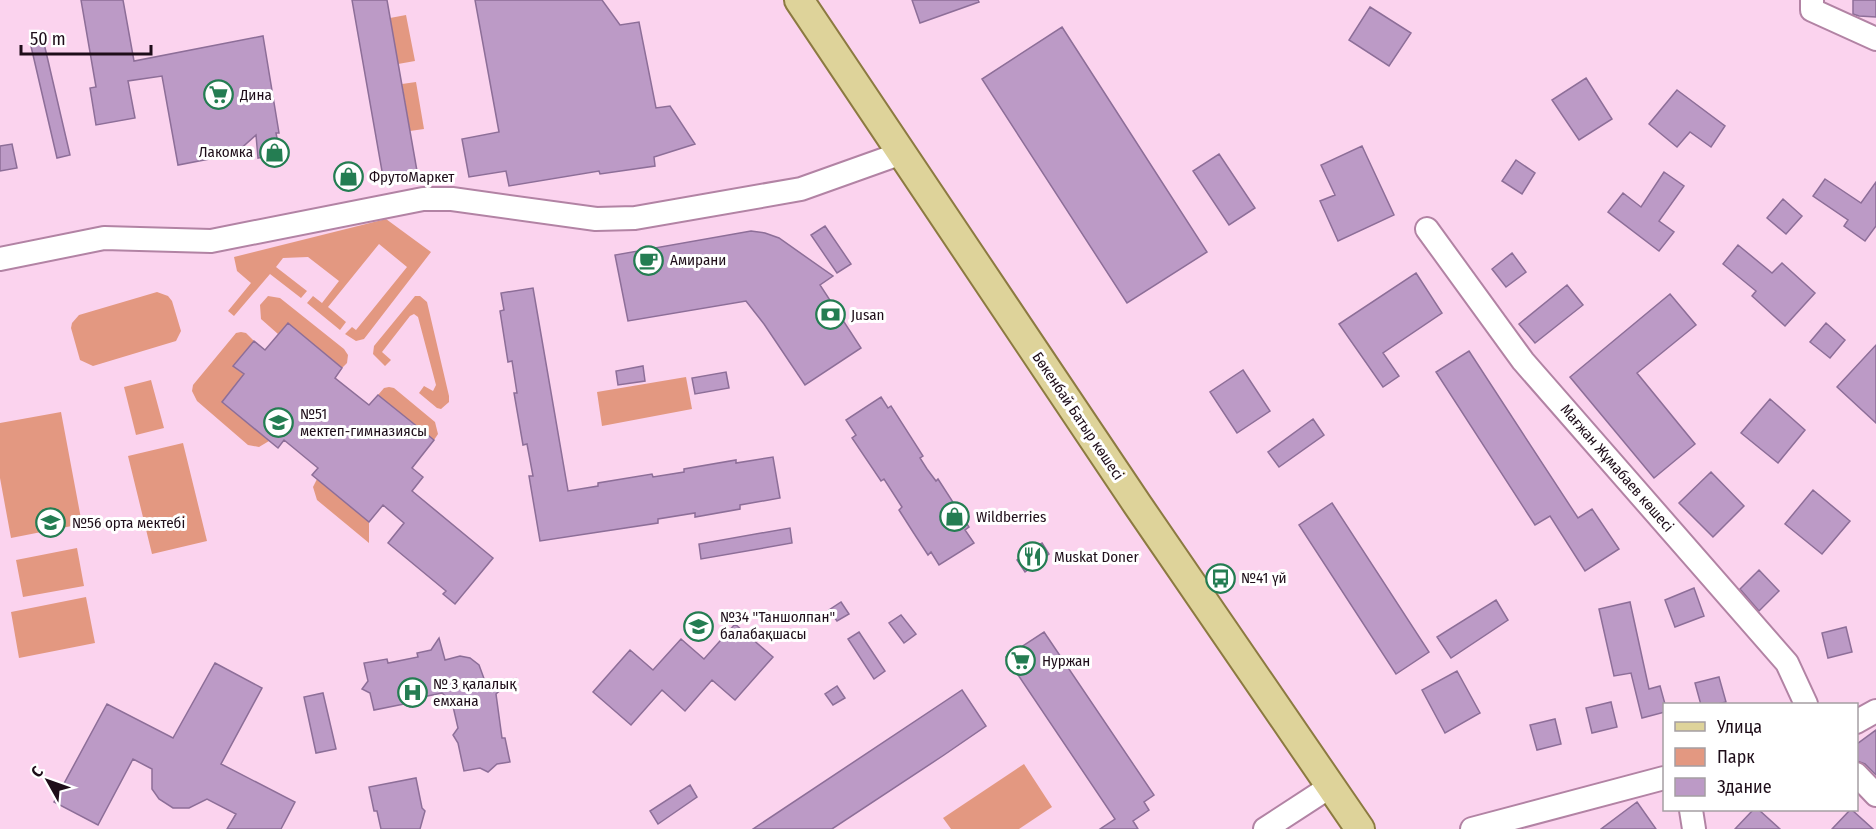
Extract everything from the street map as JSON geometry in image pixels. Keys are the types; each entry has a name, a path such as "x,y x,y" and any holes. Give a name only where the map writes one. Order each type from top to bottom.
{"main road":[{"name":"Бөкенбай Батыр көшесі","path":"799,0 1143,514 1360,829"}],"street":[{"path":"1812,5 1876,39"},
{"path":"0,259 104,238 211,242 423,199 452,199 596,219 635,218 801,189 902,153"},
{"name":"Мағжан Жұмабаев көшесі","path":"1427,229 1523,361 1786,663 1805,703"},
{"path":"1858,721 1876,711"},
{"path":"1858,775 1876,795"},
{"path":"1472,829 1663,779"},
{"path":"1265,829 1331,786"},
{"path":"1691,811 1694,829"}],"green space":[{"path":"406,15 415,61 398,64 390,18"},
{"path":"416,82 424,129 410,131 402,84"},
{"path":"386,219 431,252 364,339 356,341 345,334 352,327 356,330 407,267 379,244 328,307 346,322 340,330 307,303 313,296 322,303 339,281 308,257 283,258 276,267 307,291 301,298 270,274 234,316 228,311 251,283 237,271 234,257"},
{"path":"157,292 168,296 172,301 181,331 176,341 93,366 80,360 71,328 79,315"},
{"path":"268,296 280,298 344,349 348,355 347,363 342,368 288,323 278,334 261,319 260,305"},
{"path":"415,296 420,296 427,302 449,396 449,402 441,409 419,393 424,386 433,391 436,385 418,317 414,314 410,316 382,352 391,360 385,366 373,354 374,346"},
{"path":"236,333 246,333 254,341 233,366 247,377 235,386 222,402 269,441 259,447 248,445 197,401 192,391 193,385"},
{"path":"686,377 692,409 602,426 597,392"},
{"path":"151,380 164,428 136,435 124,387"},
{"path":"384,388 394,388 435,422 438,434 434,440 378,395"},
{"path":"61,412 82,524 11,538 0,478 0,423"},
{"path":"183,443 207,541 152,554 128,456"},
{"path":"317,479 369,522 369,543 317,500 313,487"},
{"path":"77,548 84,586 23,597 16,560"},
{"path":"86,597 95,643 19,658 11,612"},
{"path":"1024,764 1052,807 1019,829 951,829 943,818"}],"building":[{"name":"Дина","path":"81,0 123,0 134,61 263,36 279,133 276,133 280,154 258,158 256,135 230,155 178,165 162,76 128,81 135,118 96,125 90,88 96,87"},
{"path":"352,0 387,0 417,171 383,177"},
{"path":"475,0 602,0 620,25 639,22 656,108 670,106 695,144 654,157 655,166 600,174 599,171 509,186 506,171 469,177 462,139 499,132"},
{"path":"912,0 978,0 979,2 920,23"},
{"path":"1853,0 1876,0 1876,17 1853,14"},
{"path":"1370,7 1411,33 1389,66 1349,40"},
{"path":"1062,27 1207,252 1127,303 982,79"},
{"path":"43,39 70,155 57,158 30,42"},
{"path":"1586,78 1612,119 1579,140 1552,100"},
{"path":"1677,90 1725,126 1711,147 1690,132 1677,147 1649,124"},
{"path":"12,144 17,168 0,171 0,146"},
{"path":"1362,146 1394,215 1338,241 1320,201 1335,195 1321,165"},
{"path":"1219,154 1255,208 1229,225 1193,171"},
{"path":"1516,160 1535,173 1522,194 1502,181"},
{"path":"1664,172 1684,186 1659,221 1674,232 1659,251 1608,212 1623,193 1641,207"},
{"path":"1825,179 1861,203 1876,182 1876,226 1865,241 1844,226 1848,220 1813,196"},
{"path":"1783,199 1802,216 1786,234 1767,218"},
{"path":"825,226 851,264 837,273 811,235"},
{"path":"751,231 779,238 833,276 820,285 861,348 805,385 746,301 628,321 615,255"},
{"path":"1738,245 1772,273 1782,263 1815,293 1785,326 1752,296 1756,291 1723,264"},
{"path":"1512,253 1526,272 1506,287 1492,269"},
{"path":"1416,273 1442,313 1383,353 1399,376 1383,387 1339,324"},
{"path":"1567,285 1583,305 1535,343 1519,324"},
{"path":"533,288 568,491 598,486 598,483 652,474 653,477 684,472 684,469 736,460 736,463 773,457 780,498 740,505 740,509 695,517 695,513 658,519 658,523 540,541 529,476 533,476 527,444 523,445 514,393 517,393 512,361 508,362 500,311 504,310 501,293"},
{"path":"1670,294 1696,325 1637,373 1695,444 1654,478 1570,377"},
{"path":"288,323 342,368 335,378 369,405 378,395 434,440 412,468 423,477 412,491 493,558 455,604 443,594 446,591 388,543 404,523 383,505 369,522 312,475 318,468 284,440 278,448 222,402 244,374 233,366 254,341 265,350"},
{"path":"1826,323 1845,340 1830,358 1810,342"},
{"path":"1876,345 1876,423 1837,387"},
{"path":"1469,351 1578,518 1592,509 1619,549 1585,571 1550,516 1535,525 1436,372"},
{"path":"643,366 645,381 618,385 616,371"},
{"path":"1243,370 1270,411 1237,433 1210,392"},
{"path":"726,372 729,388 695,394 692,378"},
{"path":"881,397 888,408 891,406 923,456 920,458 927,469 936,481 938,479 969,527 965,530 974,543 939,565 931,552 928,555 899,510 902,507 884,479 881,481 852,438 856,435 846,420"},
{"path":"1770,399 1805,430 1778,463 1741,433"},
{"path":"1313,419 1324,435 1279,467 1268,452"},
{"path":"1711,472 1744,506 1713,537 1679,503"},
{"path":"1813,490 1850,521 1822,554 1785,524"},
{"path":"1332,503 1429,652 1396,674 1299,525"},
{"path":"790,528 792,543 701,559 699,544"},
{"name":"Muskat Doner","path":"1042,543 1049,554 1025,572 1017,560"},
{"path":"1759,570 1779,591 1759,611 1740,589"},
{"path":"1694,588 1704,616 1675,627 1665,600"},
{"path":"1496,600 1508,620 1451,658 1437,637"},
{"path":"841,602 849,614 837,621 829,610"},
{"path":"1630,602 1649,689 1660,686 1665,703 1663,713 1642,718 1631,673 1614,676 1599,609"},
{"path":"901,615 916,634 904,643 889,623"},
{"path":"735,624 773,657 735,700 712,680 685,711 662,690 631,725 593,692 630,650 653,670 681,639 704,659"},
{"path":"1846,627 1852,652 1828,658 1822,633"},
{"path":"859,632 885,671 874,679 848,639"},
{"path":"1044,632 1154,795 1144,802 1149,810 1133,821 1138,829 1100,829 1115,819 1006,657"},
{"path":"439,638 445,660 460,656 470,658 479,665 486,684 514,679 496,694 502,738 505,738 510,762 497,764 488,772 480,768 464,771 458,743 453,735 458,728 452,702 442,693 413,699 410,707 404,704 374,710 370,693 362,689 368,681 364,663 387,659 388,663 418,657 417,653 431,650"},
{"path":"215,663 262,688 221,764 295,802 281,829 227,829 236,814 207,799 189,808 173,808 159,799 152,789 152,769 133,759 98,825 54,802 107,704 173,738"},
{"path":"1457,671 1480,713 1445,733 1422,690"},
{"path":"1719,677 1726,702 1700,703 1695,683"},
{"path":"837,686 845,698 833,705 825,694"},
{"path":"962,690 986,726 944,755 832,829 753,829"},
{"path":"323,693 336,749 316,753 304,697"},
{"path":"1611,702 1617,727 1592,733 1586,708"},
{"path":"1555,719 1561,744 1537,750 1530,725"},
{"path":"1876,730 1876,775 1865,764 1858,761 1858,743"},
{"path":"416,778 422,808 425,811 420,829 381,829 369,787"},
{"path":"690,785 697,797 658,824 650,811"},
{"path":"1637,802 1656,829 1601,829"},
{"path":"1752,811 1760,811 1780,829 1735,829"},
{"path":"1849,811 1853,811 1873,829 1832,829"}],"place":[{"name":"Дина","path":"219,95"},
{"name":"Лакомка","path":"274,152"},
{"name":"ФрутоМаркет","path":"348,177"},
{"name":"Амирани","path":"649,260"},
{"name":"Jusan","path":"830,315"},
{"name":"№51 мектеп-гимназиясы","path":"279,423"},
{"name":"Wildberries","path":"955,517"},
{"name":"№56 орта мектебі","path":"51,523"},
{"name":"Muskat Doner","path":"1033,557"},
{"name":"№41 үй","path":"1220,578"},
{"name":"№34 \"Таншолпан\" балабақшасы","path":"699,626"},
{"name":"Нуржан","path":"1021,661"},
{"name":"№ 3 қалалық емхана","path":"412,693"}]}
